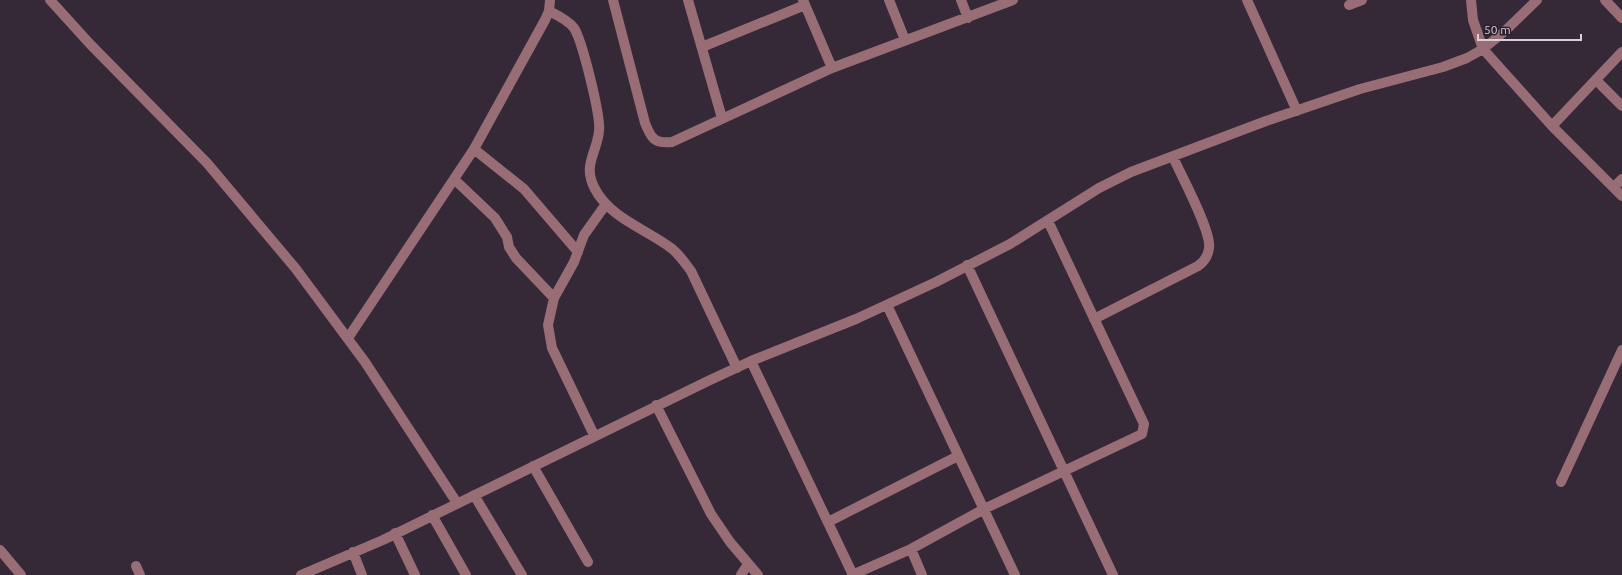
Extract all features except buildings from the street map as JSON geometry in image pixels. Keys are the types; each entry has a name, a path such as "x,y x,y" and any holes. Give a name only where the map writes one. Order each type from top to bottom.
{"street":[{"path":"50,0 90,44 207,163 296,269 348,338 457,503"},
{"path":"348,338 474,149 533,43 549,11 550,0"},
{"path":"613,0 645,123 651,137 661,143 672,142 832,68 1013,0"},
{"path":"688,0 722,118"},
{"path":"889,0 905,40"},
{"path":"961,0 968,18"},
{"path":"1247,0 1297,111"},
{"path":"1349,5 1362,0"},
{"path":"1471,0 1473,20 1483,49 1552,126 1622,196"},
{"path":"301,575 395,533 656,405 751,361 887,305 1010,244 1099,188 1131,172 1360,89 1443,68 1483,49 1505,31 1537,0"},
{"path":"1605,0 1622,18"},
{"path":"702,47 804,2 832,68"},
{"path":"549,11 573,27 579,38 591,84 600,128 598,140 589,163 590,174 595,189 606,204 630,223 672,248 681,258 691,271 737,368"},
{"path":"1552,126 1622,52"},
{"path":"1596,80 1622,106"},
{"path":"474,149 524,189 578,252"},
{"path":"1094,319 1198,266 1207,256 1209,242 1207,234 1173,156"},
{"path":"454,179 495,218 507,237 509,247 516,258 554,298"},
{"path":"1614,188 1622,179"},
{"path":"594,435 552,348 548,336 548,326 554,298 590,225 606,204"},
{"path":"751,361 853,575 911,549 984,509 1142,434 1144,430 1144,424 1048,221"},
{"path":"967,265 1113,575"},
{"path":"887,305 1015,575"},
{"path":"1561,482 1622,350"},
{"path":"656,405 711,514 748,564 758,575"},
{"path":"828,522 958,456"},
{"path":"533,466 588,562"},
{"path":"474,495 522,575"},
{"path":"432,515 466,575"},
{"path":"395,533 415,575"},
{"path":"911,549 922,575"},
{"path":"0,550 21,575"},
{"path":"353,552 362,575"},
{"path":"740,575 748,564"}]}
